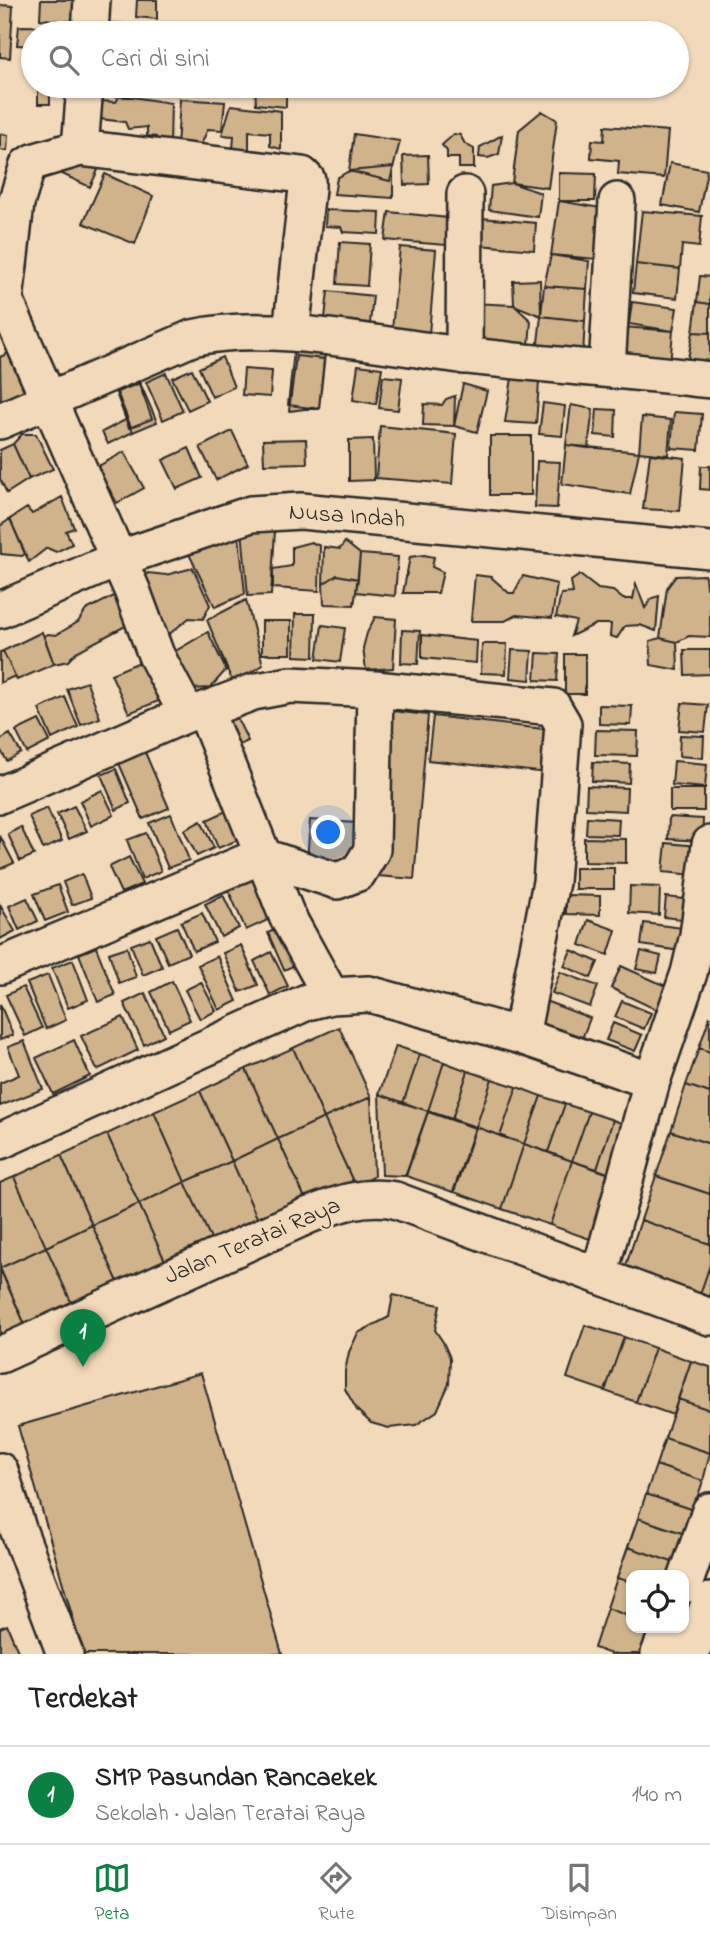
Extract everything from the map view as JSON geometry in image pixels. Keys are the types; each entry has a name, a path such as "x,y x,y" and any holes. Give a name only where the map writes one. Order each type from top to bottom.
{"street":[{"path":"91,21 92,0"},
{"path":"80,148 84,98"},
{"path":"291,333 307,189 307,180 302,175 80,148 28,165 16,203 5,300 118,559 156,655 196,712 287,916 331,996"},
{"path":"464,356 465,194"},
{"path":"607,368 617,201"},
{"path":"0,421 192,338 220,332 291,333 464,356 710,380"},
{"name":"Nusa Indah","path":"0,610 118,559 251,514 301,511 710,550"},
{"path":"0,795 196,712 253,692 290,685 375,689 553,707 564,724 551,882 521,1036"},
{"path":"0,966 261,856 337,881 358,873 372,850 375,689"},
{"path":"599,1276 652,1081 689,973 698,935 710,844"},
{"path":"0,1141 295,1007 331,996 369,994 521,1036 652,1081"},
{"name":"Jalan Teratai Raya","path":"0,1354 307,1216 355,1199 395,1200 710,1317"},
{"path":"0,1471 9,1533 65,1654"},
{"path":"689,1571 710,1511"},
{"path":"691,1654 710,1601"},
{"path":"659,1654 667,1633"}],"building":[{"path":"41,0 82,0 79,21 40,19"},
{"path":"137,0 157,0 157,19 136,17"},
{"path":"0,5 13,6 10,58 0,57"},
{"path":"19,26 21,26 21,45 17,45"},
{"path":"38,98 50,98 50,104 38,104"},
{"path":"118,98 139,98 171,103 170,145 156,144 156,137 147,136 147,127 128,129 125,122 100,119 101,101 116,102"},
{"path":"256,98 286,98 286,107 256,104"},
{"path":"180,99 225,102 222,130 208,129 199,149 177,147"},
{"path":"231,105 281,111 281,149 270,146 270,133 249,131 249,149 233,150 234,136 222,135"},
{"path":"542,111 557,120 548,188 512,183 519,130"},
{"path":"605,126 668,131 664,178 618,174 619,161 591,158 592,140 604,141"},
{"path":"0,134 8,135 7,151 0,150"},
{"path":"354,134 400,141 390,181 349,171"},
{"path":"454,134 460,135 465,144 474,149 474,168 459,168 459,158 447,158 447,151 442,145"},
{"path":"502,135 499,154 488,158 479,157 480,147"},
{"path":"428,155 429,184 404,185 403,156"},
{"path":"69,156 98,170 90,187 60,173"},
{"path":"670,163 707,170 699,212 662,205"},
{"path":"393,167 393,198 334,194 337,178 349,171"},
{"path":"559,173 596,174 595,201 559,201"},
{"path":"105,174 153,196 135,244 83,223"},
{"path":"512,183 541,193 538,217 489,210 491,186"},
{"path":"559,201 601,208 597,259 551,255"},
{"path":"326,210 380,212 379,234 343,232 341,227 325,226"},
{"path":"642,211 702,216 699,247 682,245 680,269 636,264"},
{"path":"389,212 448,218 446,245 385,240"},
{"path":"481,218 536,223 534,250 479,245"},
{"path":"340,242 370,244 367,286 337,284"},
{"path":"400,247 436,250 429,334 392,330"},
{"path":"551,255 589,261 587,289 544,286"},
{"path":"636,264 680,269 677,298 633,293"},
{"path":"700,276 710,277 710,304 697,302"},
{"path":"540,280 541,316 514,305 513,281"},
{"path":"544,286 587,289 585,321 541,316"},
{"path":"328,291 373,296 369,332 324,327"},
{"path":"632,302 677,308 673,331 629,324"},
{"path":"697,302 710,304 710,333 693,332"},
{"path":"470,303 514,305 531,321 528,357 467,353"},
{"path":"541,316 585,321 583,354 537,352"},
{"path":"623,327 673,331 670,364 620,359"},
{"path":"693,332 710,333 710,367 687,364"},
{"path":"13,351 31,391 1,404 0,357"},
{"path":"294,351 325,354 319,409 288,405"},
{"path":"296,356 324,359 319,407 289,411"},
{"path":"222,357 234,387 212,397 199,368"},
{"path":"358,365 382,368 376,404 353,400"},
{"path":"192,369 207,401 188,410 172,378"},
{"path":"244,369 272,371 270,397 242,395"},
{"path":"166,373 183,411 163,420 146,382"},
{"path":"136,376 152,419 129,428 113,385"},
{"path":"383,376 402,378 398,410 379,408"},
{"path":"512,378 539,382 536,424 505,422"},
{"path":"140,383 157,422 133,432 117,392"},
{"path":"463,384 487,391 477,432 454,426"},
{"path":"455,396 454,426 423,425 424,404 442,405 446,399"},
{"path":"543,403 565,406 562,436 539,434"},
{"path":"571,405 593,409 588,448 566,445"},
{"path":"597,409 616,410 615,437 595,435"},
{"path":"674,412 702,414 699,450 671,448"},
{"path":"642,417 671,420 668,455 639,452"},
{"path":"127,419 133,432 108,444 102,432"},
{"path":"380,426 456,434 452,484 376,478"},
{"path":"232,431 248,464 216,480 200,447"},
{"path":"22,434 36,434 53,469 29,479 13,444"},
{"path":"490,436 531,436 531,495 490,495"},
{"path":"306,439 307,463 264,464 263,440"},
{"path":"373,439 374,480 349,481 349,440"},
{"path":"13,444 29,479 7,493 0,479 0,450"},
{"path":"566,445 639,452 630,494 562,484"},
{"path":"189,448 202,478 177,489 163,460"},
{"path":"124,452 144,488 117,503 97,467"},
{"path":"650,454 685,458 680,511 643,509"},
{"path":"537,461 560,462 557,508 535,507"},
{"path":"701,466 710,466 710,490 700,489"},
{"path":"62,497 74,528 66,531 72,544 56,552 47,548 29,562 10,519 27,508 32,514"},
{"path":"10,519 25,554 22,556 1,554 0,526"},
{"path":"242,530 275,530 271,595 248,596"},
{"path":"239,535 245,594 215,607 189,554"},
{"path":"311,542 320,546 319,591 273,588 273,569 292,566 292,547"},
{"path":"345,542 360,554 358,579 337,575 323,584 324,547 340,549"},
{"path":"360,554 398,557 395,596 356,592"},
{"path":"410,557 434,557 432,567 443,572 438,593 403,593"},
{"path":"193,568 210,605 203,619 189,618 167,636 139,585 148,573 166,575"},
{"path":"337,575 358,579 354,605 324,604 323,584"},
{"path":"475,575 491,577 509,593 514,593 523,576 557,584 552,618 516,615 505,621 471,621"},
{"path":"580,575 598,589 613,591 623,599 633,599 636,584 645,608 652,598 659,596 656,631 640,625 625,626 617,638 610,636 611,624 596,624 571,636 576,621 556,617 561,594 573,593 571,581"},
{"path":"705,575 706,588 710,589 710,637 689,636 677,642 660,638 667,588 676,576"},
{"path":"120,593 133,622 76,652 68,661 54,664 44,636 56,635 78,622 86,610"},
{"path":"246,600 263,665 233,683 207,620"},
{"path":"295,614 315,614 314,657 294,656"},
{"path":"375,617 396,619 393,668 366,670 363,648"},
{"path":"262,621 291,621 291,654 262,654"},
{"path":"322,625 345,628 340,662 317,659"},
{"path":"402,630 420,631 418,664 401,663"},
{"path":"42,632 54,664 17,680 3,651"},
{"path":"208,632 226,670 210,688 191,689 174,652"},
{"path":"422,635 477,641 476,663 422,658"},
{"path":"660,638 677,642 678,670 651,665 650,641"},
{"path":"482,644 507,644 506,674 481,673"},
{"path":"512,650 532,651 530,680 510,678"},
{"path":"684,650 710,650 710,674 685,675"},
{"path":"3,651 15,676 0,683 0,652"},
{"path":"537,653 559,654 557,681 535,680"},
{"path":"565,654 585,654 585,694 565,694"},
{"path":"149,658 166,698 129,713 111,674"},
{"path":"87,682 100,718 81,725 67,689"},
{"path":"65,697 78,727 52,739 39,709"},
{"path":"682,703 708,705 705,732 679,730"},
{"path":"599,705 632,706 631,725 599,724"},
{"path":"392,711 428,715 414,879 378,876"},
{"path":"234,712 248,741 233,748 220,719"},
{"path":"433,716 552,730 547,773 428,760"},
{"path":"39,720 50,741 27,753 16,731"},
{"path":"596,730 638,731 637,756 595,755"},
{"path":"10,734 21,753 7,761 0,749 0,740"},
{"path":"680,735 704,736 703,758 679,756"},
{"path":"144,750 169,808 143,819 118,761"},
{"path":"674,761 707,764 705,788 672,785"},
{"path":"593,762 630,764 629,783 592,781"},
{"path":"116,769 130,803 116,810 101,775"},
{"path":"587,786 627,788 626,811 586,809"},
{"path":"670,789 704,789 704,811 670,811"},
{"path":"102,790 114,815 91,826 80,801"},
{"path":"74,806 87,831 69,839 57,814"},
{"path":"47,808 62,841 43,849 29,816"},
{"path":"226,811 238,840 218,848 207,820"},
{"path":"171,814 189,860 168,868 149,823"},
{"path":"587,817 619,819 618,835 586,834"},
{"path":"669,817 703,819 702,841 668,839"},
{"path":"310,820 357,823 354,864 307,862"},
{"path":"201,821 214,848 197,856 184,830"},
{"path":"21,827 34,855 20,861 8,834"},
{"path":"146,833 161,871 142,879 127,840"},
{"path":"0,836 14,863 0,869"},
{"path":"584,838 626,839 626,863 584,862"},
{"path":"666,843 698,846 695,875 663,872"},
{"path":"129,857 142,884 121,893 109,867"},
{"path":"575,868 614,868 614,889 575,889"},
{"path":"82,874 91,898 72,905 63,882"},
{"path":"251,877 270,919 246,930 227,887"},
{"path":"58,885 68,912 45,921 34,894"},
{"path":"630,886 660,887 659,915 629,913"},
{"path":"223,895 239,928 221,937 205,904"},
{"path":"566,895 600,896 600,915 566,914"},
{"path":"666,897 693,900 691,920 664,917"},
{"path":"27,898 38,921 19,930 9,906"},
{"path":"0,905 15,931 0,939"},
{"path":"202,913 215,942 194,951 181,922"},
{"path":"588,920 616,930 608,955 580,945"},
{"path":"644,923 683,928 680,951 641,945"},
{"path":"284,925 300,963 284,970 268,933"},
{"path":"177,927 189,954 168,963 156,936"},
{"path":"150,938 162,967 143,975 131,945"},
{"path":"241,945 258,985 240,992 223,953"},
{"path":"96,947 115,995 98,1002 79,954"},
{"path":"127,947 136,977 119,983 109,953"},
{"path":"571,950 598,962 591,978 564,966"},
{"path":"641,951 661,956 657,973 636,969"},
{"path":"271,952 288,986 270,995 254,961"},
{"path":"217,956 237,1001 219,1010 198,965"},
{"path":"73,960 88,1000 68,1008 52,968"},
{"path":"621,966 668,987 657,1010 611,988"},
{"path":"560,972 598,986 590,1007 552,993"},
{"path":"48,975 66,1020 46,1029 27,983"},
{"path":"172,981 190,1020 169,1030 151,992"},
{"path":"201,982 216,1011 200,1019 185,990"},
{"path":"23,987 42,1028 25,1036 6,995"},
{"path":"145,993 164,1035 144,1045 124,1003"},
{"path":"540,999 590,1018 580,1044 531,1025"},
{"path":"622,1001 651,1013 644,1029 615,1017"},
{"path":"0,1004 13,1035 0,1040"},
{"path":"710,1016 710,1052 699,1048"},
{"path":"123,1017 138,1050 97,1070 81,1036"},
{"path":"613,1023 642,1035 635,1051 606,1040"},
{"path":"339,1027 371,1097 324,1118 293,1048"},
{"path":"74,1040 90,1076 53,1094 36,1058"},
{"path":"24,1041 43,1089 0,1106 0,1083 19,1075 8,1047"},
{"path":"396,1046 420,1054 403,1103 379,1094"},
{"path":"293,1048 324,1118 278,1139 246,1069"},
{"path":"699,1048 710,1052 710,1093 686,1085"},
{"path":"420,1054 444,1062 428,1111 403,1103"},
{"path":"444,1062 468,1071 452,1119 428,1111"},
{"path":"246,1069 278,1139 232,1161 200,1091"},
{"path":"468,1071 492,1079 476,1127 452,1119"},
{"path":"492,1079 517,1087 500,1136 476,1127"},
{"path":"686,1085 710,1093 710,1144 671,1131"},
{"path":"517,1087 541,1096 524,1144 500,1136"},
{"path":"200,1091 232,1161 185,1182 154,1112"},
{"path":"379,1094 428,1111 405,1176 382,1175"},
{"path":"541,1096 565,1104 548,1152 524,1144"},
{"path":"371,1097 374,1176 356,1188 324,1118"},
{"path":"565,1104 589,1112 572,1161 548,1152"},
{"path":"154,1112 185,1182 139,1204 107,1134"},
{"path":"428,1112 475,1128 453,1192 406,1176"},
{"path":"589,1112 613,1120 597,1169 572,1161"},
{"path":"324,1118 356,1188 310,1209 278,1139"},
{"path":"613,1120 637,1129 621,1178 597,1169"},
{"path":"476,1127 524,1144 502,1209 454,1192"},
{"path":"671,1131 710,1144 710,1194 656,1176"},
{"path":"107,1134 139,1204 92,1225 61,1155"},
{"path":"278,1139 310,1209 263,1231 232,1161"},
{"path":"524,1144 572,1161 550,1225 502,1209"},
{"path":"61,1155 92,1225 46,1247 14,1177"},
{"path":"232,1161 263,1231 217,1252 185,1182"},
{"path":"572,1161 621,1178 598,1242 550,1225"},
{"path":"656,1176 710,1194 710,1244 641,1220"},
{"path":"14,1177 46,1247 0,1268 0,1183"},
{"path":"185,1182 217,1252 171,1274 139,1204"},
{"path":"139,1204 171,1274 124,1295 92,1225"},
{"path":"641,1220 710,1244 710,1265 695,1309 620,1283"},
{"path":"92,1225 124,1295 78,1317 46,1247"},
{"path":"46,1247 78,1317 31,1338 0,1268"},
{"path":"710,1265 710,1314 695,1309"},
{"path":"0,1269 31,1338 0,1352"},
{"path":"393,1295 440,1305 435,1330 450,1358 449,1384 437,1411 416,1425 389,1428 371,1423 357,1410 345,1389 345,1371 349,1352 358,1333 389,1317"},
{"path":"585,1325 624,1337 605,1391 567,1378"},
{"path":"624,1337 655,1348 636,1402 605,1391"},
{"path":"655,1348 691,1361 673,1415 636,1402"},
{"path":"691,1361 710,1367 710,1410 678,1399"},
{"path":"201,1373 282,1654 83,1654 18,1426"},
{"path":"678,1399 710,1410 710,1453 665,1438"},
{"path":"665,1438 710,1453 703,1481 656,1465"},
{"path":"656,1465 703,1481 693,1510 646,1494"},
{"path":"646,1494 693,1510 685,1534 638,1518"},
{"path":"638,1518 685,1534 675,1563 628,1547"},
{"path":"628,1547 675,1563 673,1570 626,1570 626,1581 617,1578"},
{"path":"617,1578 626,1581 626,1615 607,1608"},
{"path":"607,1608 626,1615 626,1633 651,1633 644,1654 611,1654 594,1648"},
{"path":"7,1625 19,1654 0,1654 0,1628"}],"place":[{"name":"SMP Pasundan Rancaekek","path":"83,1367"}]}
